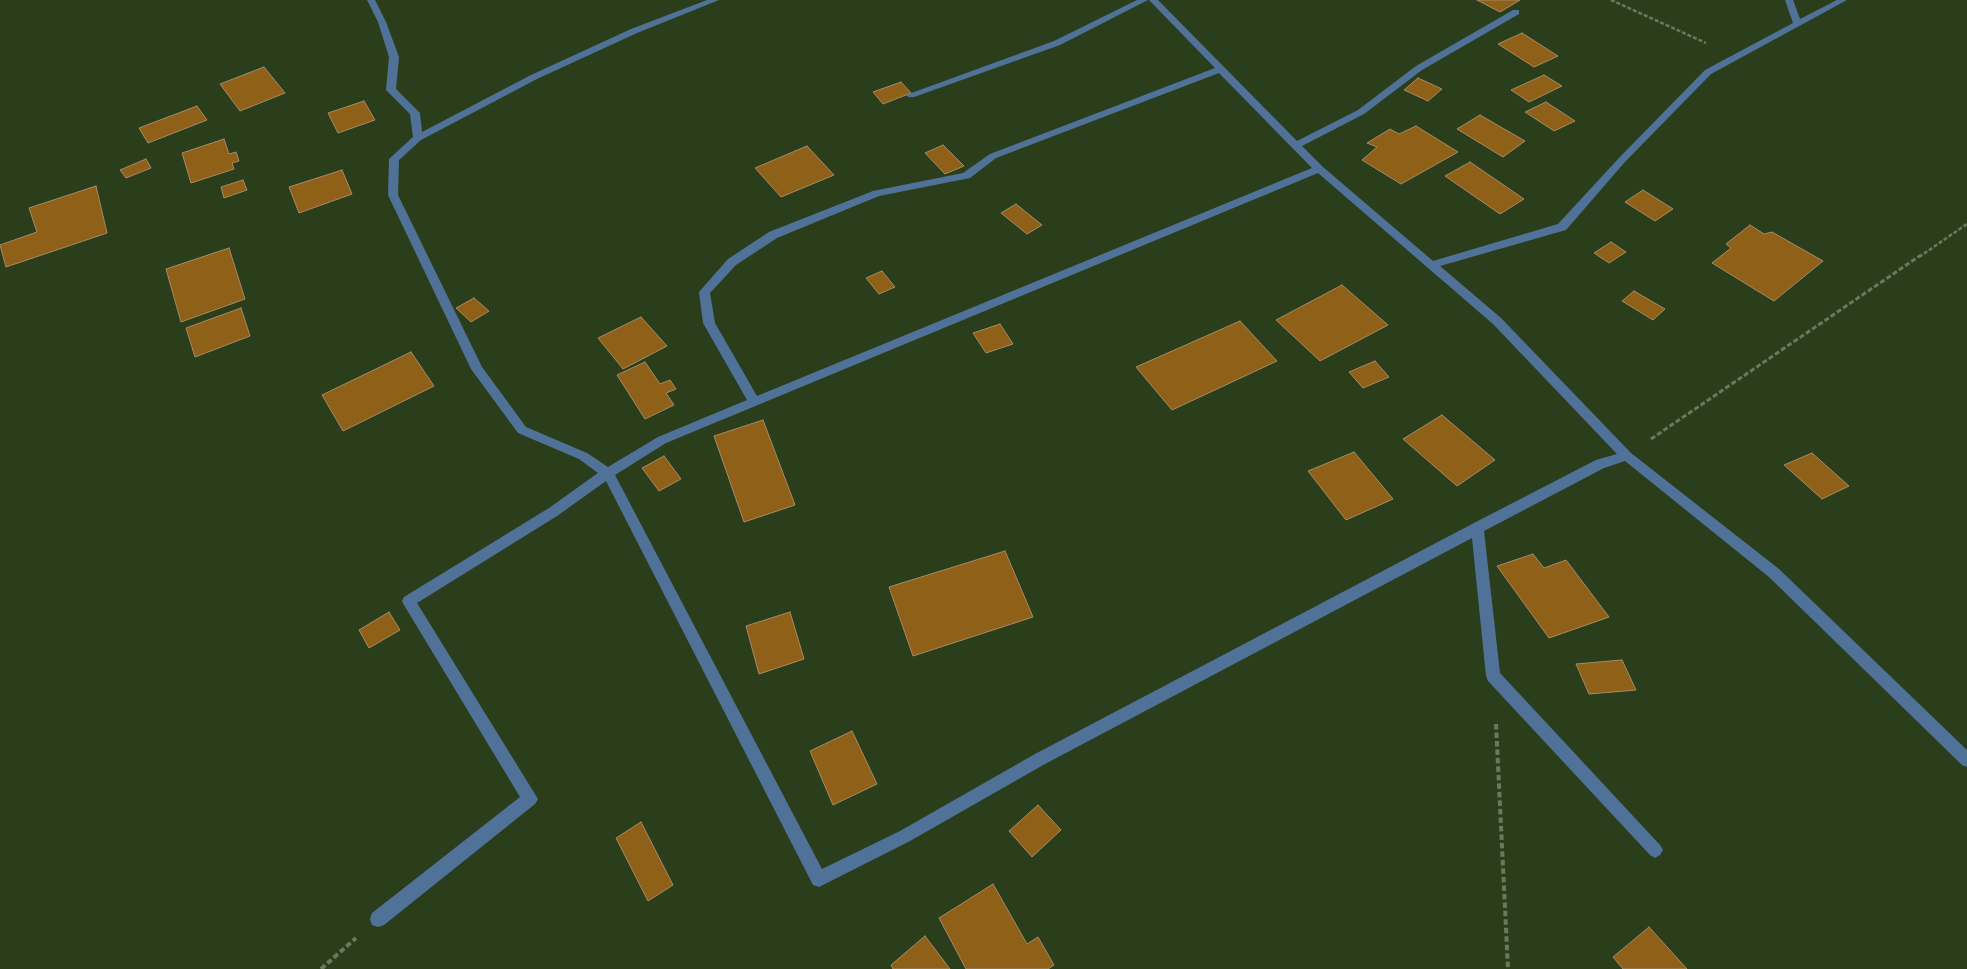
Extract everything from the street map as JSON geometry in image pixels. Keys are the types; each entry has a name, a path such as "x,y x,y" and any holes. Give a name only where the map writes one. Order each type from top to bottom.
{"street":[{"path":"370,0 382,22 394,56 391,90 415,113 418,138"},
{"path":"715,0 634,31 534,77 418,138 394,159 393,195 477,369 522,430 583,456 608,473 819,879 905,836 1040,760 1477,528 1600,464 1627,456"},
{"path":"910,95 1057,43 1144,0"},
{"path":"1153,0 1320,169 1496,321 1627,456 1774,573 1967,760"},
{"path":"1789,0 1797,23"},
{"path":"1431,265 1562,227 1621,161 1708,72 1843,0"},
{"path":"1296,145 1361,112 1419,68 1516,12"},
{"path":"754,402 710,323 704,292 732,262 773,235 877,193 966,176 993,156 1221,69"},
{"path":"378,919 530,799 409,601 553,512 608,473 662,440 1320,169"},
{"path":"1477,528 1493,676 1655,850"}],"path":[{"path":"1611,0 1736,57"},
{"path":"1627,456 1967,224"},
{"path":"1493,676 1508,969"},
{"path":"321,969 378,919"}],"building":[{"path":"1477,0 1520,0 1500,12"},
{"path":"1522,33 1558,56 1534,67 1498,44"},
{"path":"264,67 285,93 240,111 220,84"},
{"path":"1544,75 1562,86 1529,102 1511,90"},
{"path":"1418,78 1442,89 1428,101 1404,90"},
{"path":"901,82 911,93 883,104 873,92"},
{"path":"364,101 375,120 338,133 328,113"},
{"path":"1546,102 1575,121 1554,131 1525,112"},
{"path":"197,106 207,120 148,143 139,128"},
{"path":"1480,115 1525,141 1503,157 1457,129"},
{"path":"1416,126 1458,152 1401,184 1362,160 1377,147 1367,143 1390,129 1399,134"},
{"path":"224,139 229,154 236,152 239,161 232,163 234,169 191,183 182,153"},
{"path":"943,145 964,166 945,174 925,153"},
{"path":"807,146 834,175 781,197 755,168"},
{"path":"146,159 151,168 126,178 120,170"},
{"path":"1470,162 1524,199 1500,214 1445,176"},
{"path":"342,170 352,194 299,213 289,187"},
{"path":"243,180 247,190 224,198 221,187"},
{"path":"96,186 107,233 6,267 0,245 37,232 29,208"},
{"path":"1643,190 1673,209 1655,221 1625,202"},
{"path":"1016,204 1042,225 1027,234 1001,213"},
{"path":"1750,225 1764,234 1772,232 1823,261 1774,301 1712,263 1731,248 1726,244"},
{"path":"1611,242 1626,252 1609,263 1594,253"},
{"path":"229,248 245,299 181,322 166,269"},
{"path":"882,271 895,287 879,294 866,278"},
{"path":"1342,285 1388,325 1320,361 1276,320"},
{"path":"1634,291 1665,309 1653,320 1622,301"},
{"path":"474,298 489,311 471,322 456,308"},
{"path":"241,308 250,336 195,357 186,328"},
{"path":"641,317 667,346 623,369 598,338"},
{"path":"1240,321 1277,361 1172,410 1136,367"},
{"path":"1000,324 1013,344 986,353 973,333"},
{"path":"411,352 434,386 343,431 322,395"},
{"path":"1375,361 1389,377 1363,388 1349,372"},
{"path":"645,362 660,384 670,380 676,389 666,393 674,405 645,419 617,375"},
{"path":"1442,415 1495,460 1457,486 1403,439"},
{"path":"763,420 795,505 744,522 714,436"},
{"path":"1354,452 1393,499 1346,520 1308,471"},
{"path":"1812,453 1849,486 1822,499 1784,465"},
{"path":"664,456 681,479 659,491 642,468"},
{"path":"1005,551 1033,617 913,656 889,587"},
{"path":"1533,554 1544,568 1566,560 1609,617 1549,638 1497,566"},
{"path":"389,612 400,630 369,648 359,630"},
{"path":"790,612 804,659 759,674 746,626"},
{"path":"1622,660 1636,690 1589,694 1576,664"},
{"path":"852,731 877,784 833,805 810,751"},
{"path":"1038,805 1061,830 1032,857 1009,831"},
{"path":"641,822 673,885 648,901 616,838"},
{"path":"993,884 1027,944 1038,937 1054,965 1048,969 966,969 939,918"},
{"path":"1649,927 1687,969 1623,969 1613,957"},
{"path":"925,936 950,969 893,969 891,965"}]}
